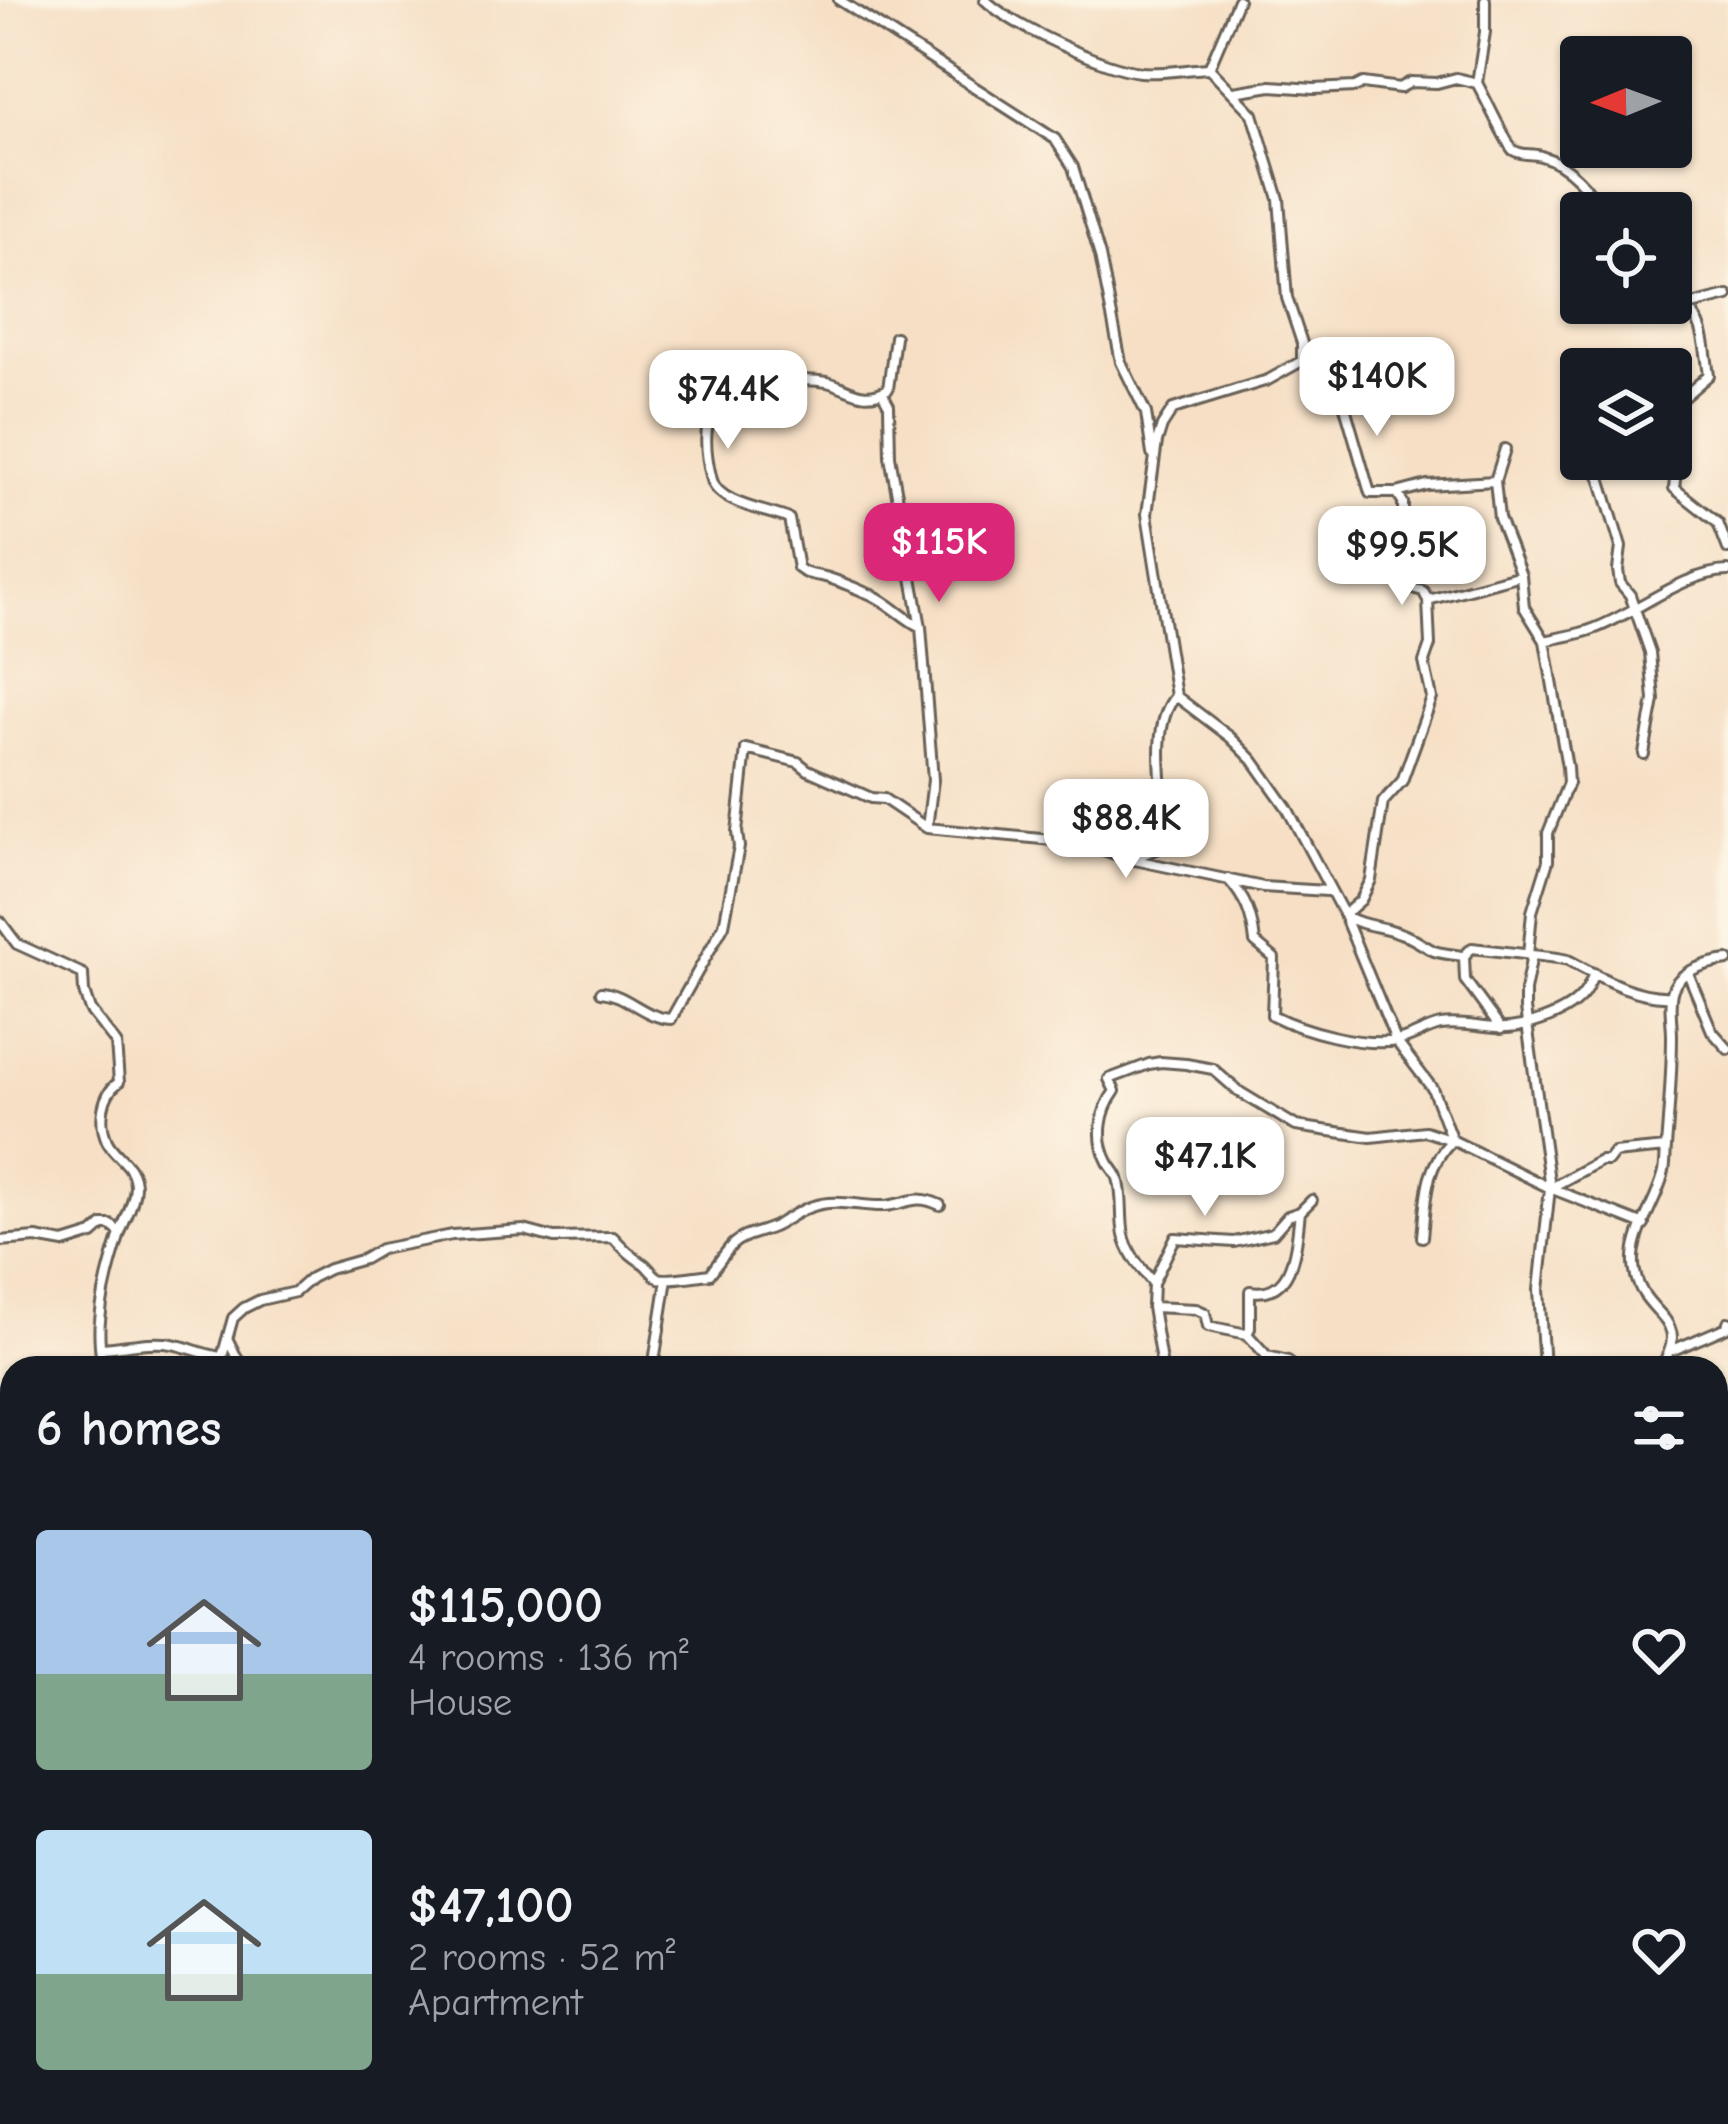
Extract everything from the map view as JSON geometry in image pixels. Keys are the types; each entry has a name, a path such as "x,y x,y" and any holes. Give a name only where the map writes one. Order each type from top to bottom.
{"street":[{"path":"838,0 1054,139 1073,167 1094,234 1121,362 1146,413 1154,467"},
{"path":"985,0 1051,40 1140,72 1209,68 1253,114 1279,199 1287,298 1302,344 1302,361 1268,380 1173,409 1162,426 1147,514 1176,697 1230,737 1287,808 1344,915 1396,1041 1432,1088 1452,1140"},
{"path":"1209,68 1238,0"},
{"path":"1485,0 1477,83 1508,146 1521,154 1562,163 1589,192"},
{"path":"1233,93 1271,86 1355,87 1363,83 1400,88 1411,82 1456,78 1477,83"},
{"path":"1692,305 1728,296"},
{"path":"1692,312 1703,329 1709,375 1692,390"},
{"path":"895,338 888,388 871,396 803,380 723,397 707,424 705,459 713,488 727,500 790,519 798,568 804,573 874,596 921,627"},
{"path":"1302,354 1326,356 1336,376 1370,493 1495,481"},
{"path":"882,392 889,405 890,456 921,627 933,780 927,828"},
{"path":"1505,449 1495,481 1499,518 1521,575 1525,607 1545,641 1568,783 1548,833 1548,861 1532,912 1525,991 1550,1188 1539,1290 1543,1356"},
{"path":"1601,480 1621,547 1620,583 1630,595 1650,652 1654,700 1644,754"},
{"path":"1675,480 1674,488 1718,523 1728,549"},
{"path":"1344,915 1361,900 1371,880 1383,802 1402,781 1432,698 1424,662 1430,645 1428,600 1423,592 1405,584 1398,567 1383,560 1382,530 1403,515 1397,493"},
{"path":"1545,641 1593,629 1703,577 1728,572"},
{"path":"1428,600 1521,575"},
{"path":"1130,859 1157,848 1166,836 1161,746 1163,723 1176,697"},
{"path":"601,992 616,993 658,1018 670,1018 687,993 724,925 739,847 746,749 798,762 884,800 927,828 1083,843 1130,859 1263,887 1329,891"},
{"path":"1227,878 1244,896 1255,942 1274,958 1271,1015 1294,1027 1348,1039 1396,1041 1442,1024 1502,1029 1528,1024 1576,1002 1594,973"},
{"path":"1344,915 1360,925 1396,931 1435,951 1464,956"},
{"path":"0,921 17,944 82,974 90,1010 116,1043 119,1082 104,1100 104,1127 107,1142 129,1164 135,1180 101,1311 101,1356"},
{"path":"1502,1029 1465,980 1464,956 1472,948 1568,960 1631,991 1671,996"},
{"path":"1668,1356 1673,1332 1645,1297 1634,1269 1636,1246 1664,1173 1672,1062 1671,996 1675,984 1688,974 1728,961"},
{"path":"1688,974 1712,1031 1728,1049"},
{"path":"1153,1283 1132,1257 1123,1232 1117,1174 1107,1161 1099,1129 1115,1091 1109,1079 1161,1062 1214,1069 1238,1091 1296,1126 1371,1137 1424,1131 1452,1140 1550,1188 1644,1225"},
{"path":"1422,1237 1429,1176 1438,1154 1452,1140"},
{"path":"1550,1188 1608,1161 1614,1153 1666,1148"},
{"path":"222,1356 232,1318 260,1300 296,1292 311,1278 381,1249 452,1235 524,1230 554,1238 613,1237 628,1256 667,1280 710,1274 732,1245 815,1205 890,1206 910,1199 940,1204"},
{"path":"1160,1356 1153,1283 1174,1238 1234,1242 1273,1233 1312,1199"},
{"path":"1247,1334 1250,1291 1274,1290 1294,1262 1300,1212"},
{"path":"0,1241 36,1238 64,1243 111,1225 120,1232"},
{"path":"655,1356 667,1280"},
{"path":"1152,1307 1196,1309 1205,1313 1208,1325 1247,1334 1268,1356"},
{"path":"1672,1350 1726,1328 1728,1322"},
{"path":"228,1340 236,1356"},
{"path":"100,1348 167,1342 214,1356"}]}
